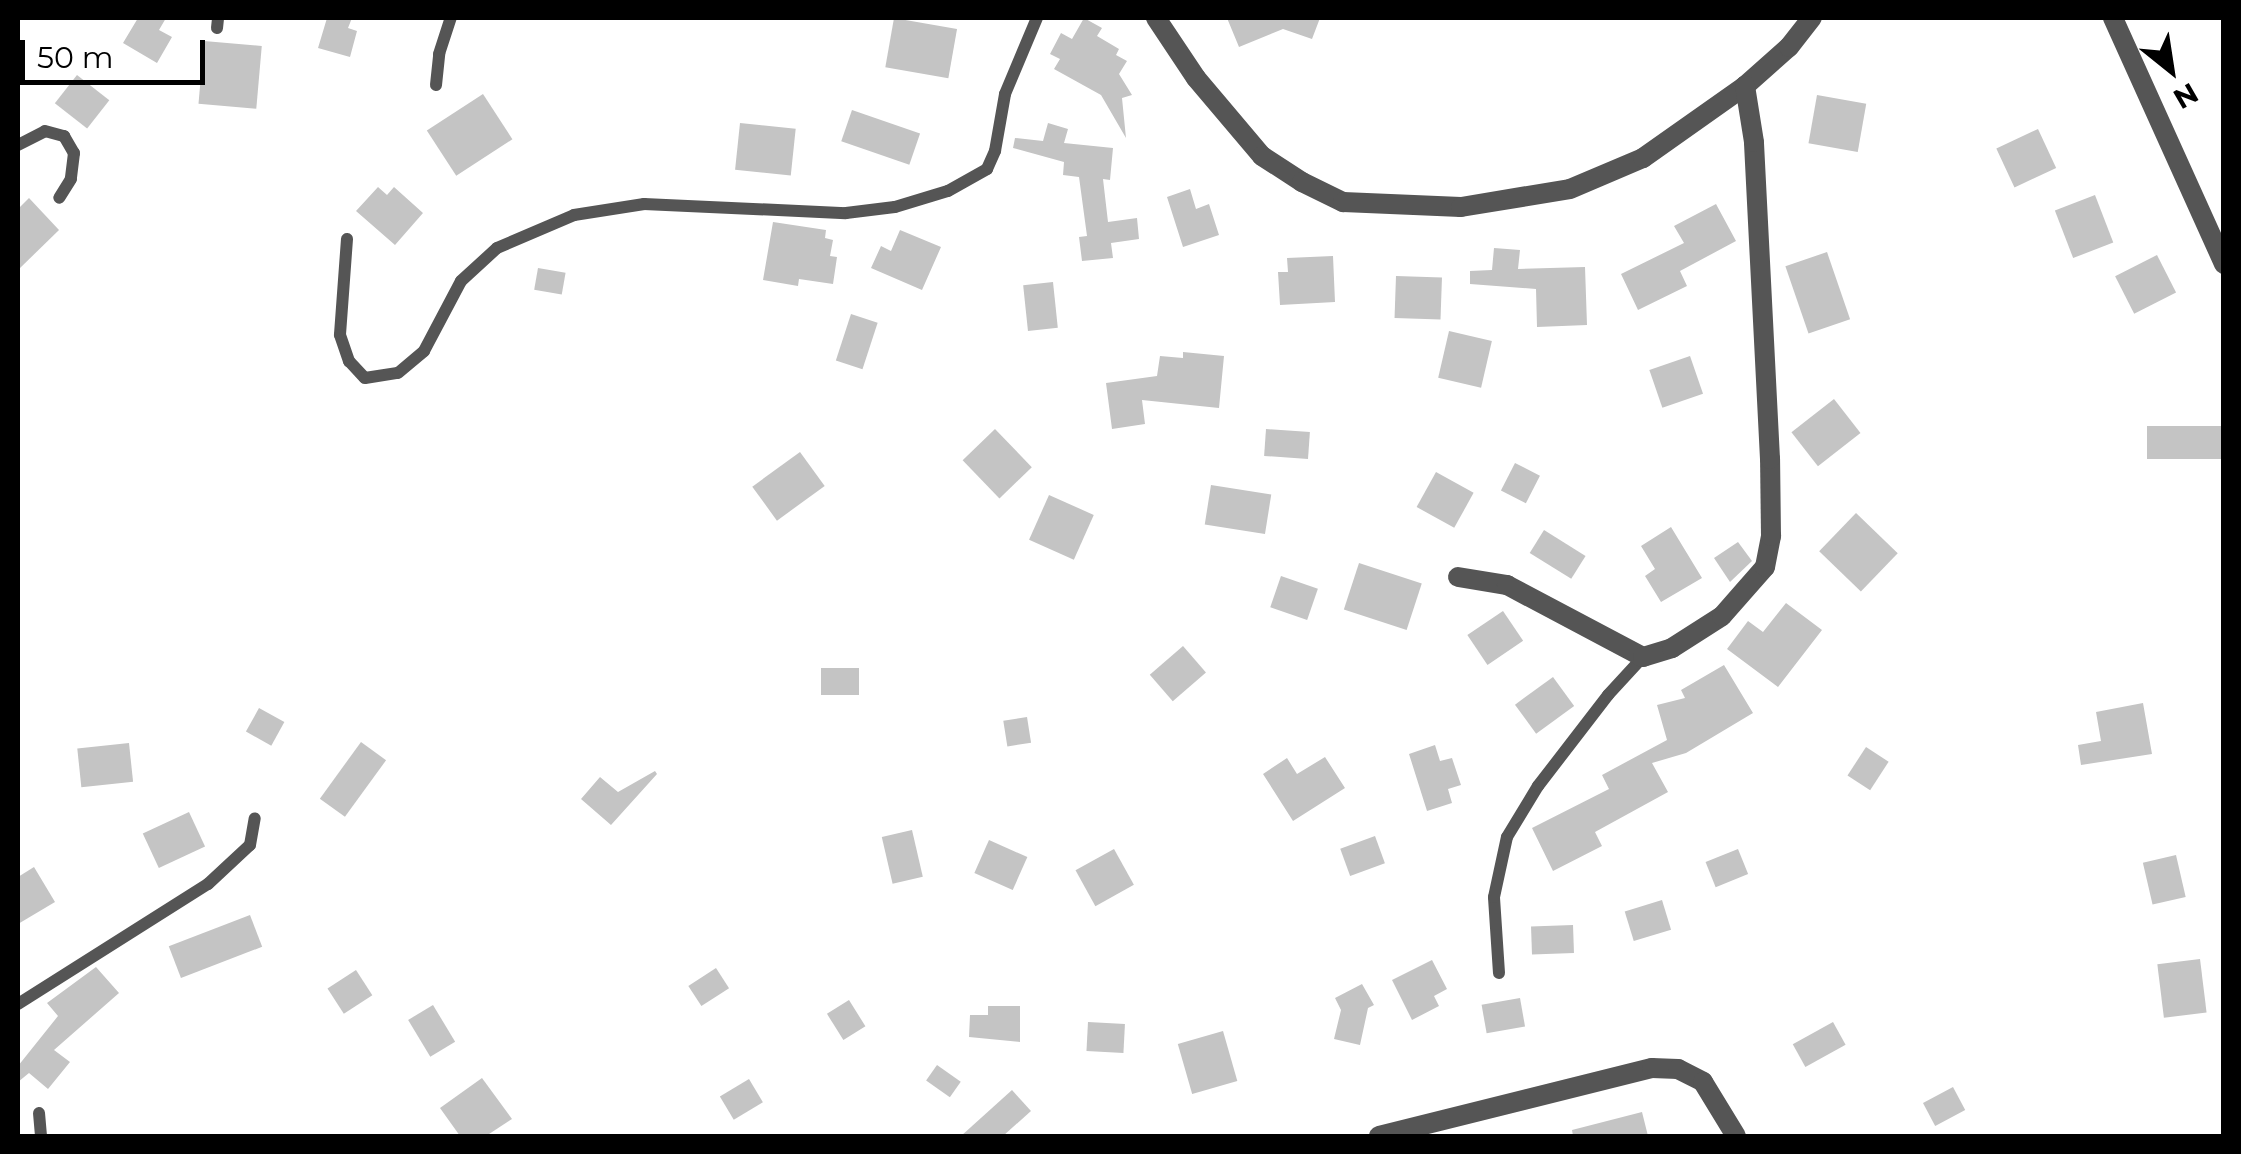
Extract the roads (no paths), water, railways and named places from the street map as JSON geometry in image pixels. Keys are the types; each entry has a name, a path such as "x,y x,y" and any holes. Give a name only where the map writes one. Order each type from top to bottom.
{"street":[{"path":"1156,18 1196,78 1262,156 1343,202 1460,206 1570,189 1642,158 1745,86 1789,48 1812,18"},
{"path":"2113,18 2224,264"},
{"path":"1458,577 1507,585 1644,657 1672,648 1722,616 1765,566 1771,536 1756,180 1745,86"},
{"path":"1379,1136 1652,1068 1678,1070 1703,1082 1736,1136"}],"lane":[{"path":"436,85 439,54 451,18"},
{"path":"347,239 340,335 349,361 365,378 398,373 424,351 461,281 497,248 574,215 644,204 846,213 895,207 948,191 987,168 995,151 1005,94 1037,18"},
{"path":"18,145 45,131 64,136 74,153 71,178 59,198"},
{"path":"1499,974 1494,897 1507,837 1538,786 1608,695 1644,657"},
{"path":"18,1004 208,884 250,846 256,818"},
{"path":"38,1114 41,1136"}]}
